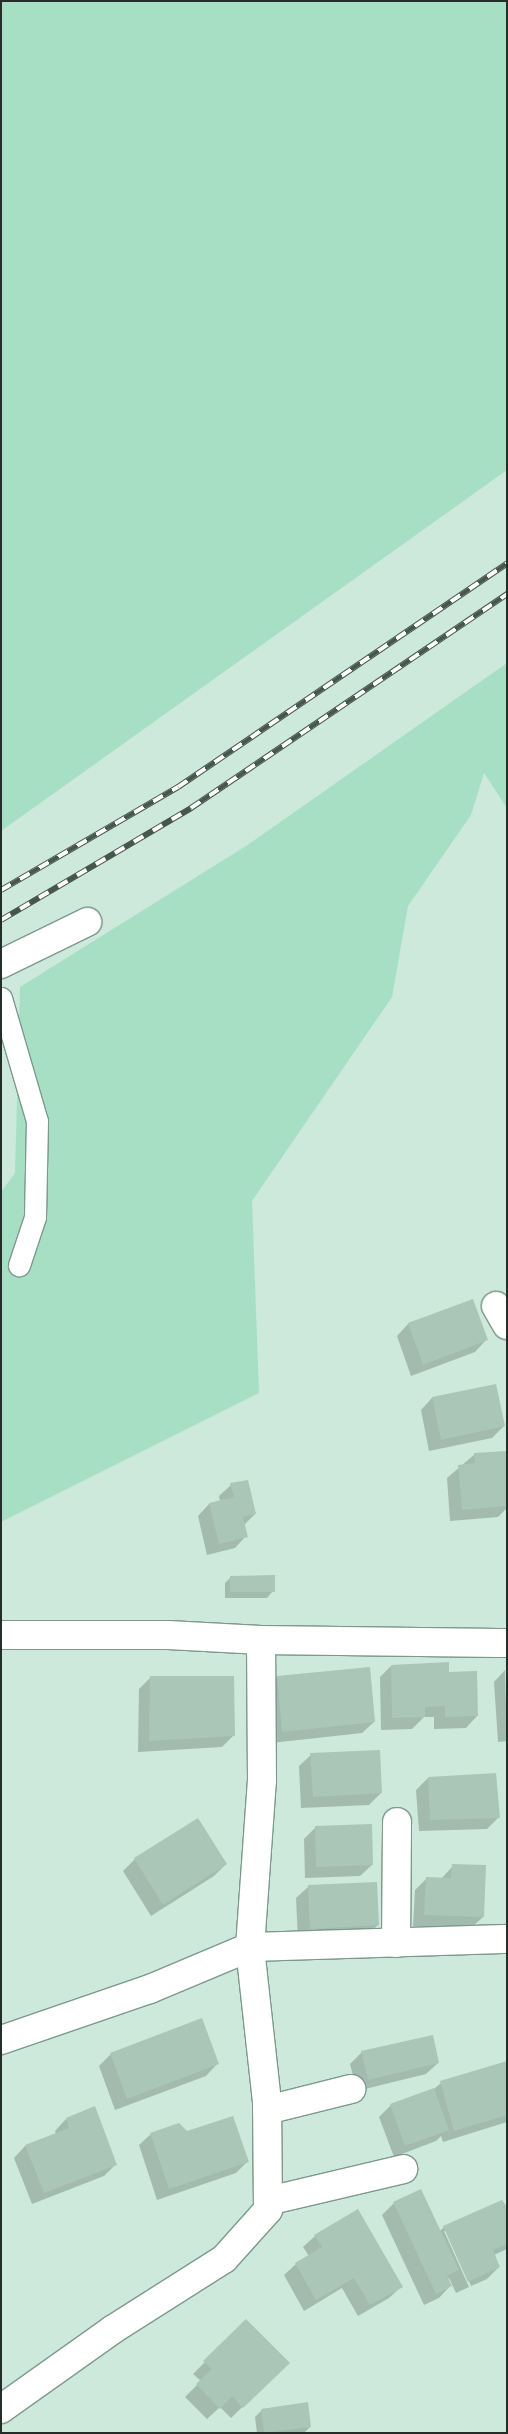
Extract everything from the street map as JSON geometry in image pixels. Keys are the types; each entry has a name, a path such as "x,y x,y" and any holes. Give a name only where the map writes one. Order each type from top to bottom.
{"street":[{"path":"1,964 87,922"},
{"path":"1,1635 168,1635 261,1640 507,1643"},
{"path":"1,2409 112,2330 224,2259 268,2210 267,2110 250,1947 262,1781 261,1640"},
{"path":"396,1943 397,1822"},
{"path":"1,2040 150,1988 250,1947 507,1939"},
{"path":"267,2110 351,2089"},
{"path":"268,2201 403,2169"}],"lane":[{"path":"1,998 37,1121 35,1217 19,1265"}],"green space":[{"path":"1,1 507,1 507,470 1,831"},
{"path":"507,663 507,808 484,773 471,815 408,906 392,997 252,1201 259,1393 1,1522 1,1192 15,1173 20,987 246,846"}],"building":[{"path":"473,1299 488,1340 423,1365 408,1323"},
{"path":"496,1384 505,1426 441,1440 432,1397"},
{"path":"506,1451 507,1506 462,1510 458,1465 475,1463 474,1453"},
{"path":"248,1480 256,1514 243,1517 248,1537 219,1544 209,1503 234,1497 230,1483"},
{"path":"275,1575 275,1592 230,1592 230,1576"},
{"path":"449,1662 449,1672 477,1671 478,1716 445,1717 445,1706 425,1707 425,1717 392,1718 391,1665"},
{"path":"370,1667 375,1722 282,1732 277,1676"},
{"path":"150,1676 234,1676 235,1736 149,1741"},
{"path":"380,1750 382,1793 313,1797 310,1753"},
{"path":"496,1773 500,1818 430,1820 428,1777"},
{"path":"198,1818 227,1864 163,1905 134,1858"},
{"path":"372,1824 373,1865 316,1867 315,1826"},
{"path":"452,1864 486,1865 484,1917 424,1915 426,1877 451,1878"},
{"path":"377,1882 379,1925 310,1929 308,1885"},
{"path":"202,2018 219,2064 127,2099 110,2053"},
{"path":"433,2035 439,2063 368,2080 361,2051"},
{"path":"507,2061 507,2115 454,2131 440,2081"},
{"path":"434,2088 449,2130 405,2146 390,2104"},
{"path":"95,2106 117,2165 44,2193 25,2145 69,2128 66,2118"},
{"path":"233,2116 249,2162 169,2189 150,2133 179,2123 187,2131"},
{"path":"421,2189 459,2270 447,2276 452,2286 436,2294 393,2202"},
{"path":"502,2200 507,2207 507,2244 493,2250 500,2267 468,2282 443,2226"},
{"path":"358,2209 403,2287 370,2305 354,2278 316,2300 295,2263 322,2247 314,2235"},
{"path":"246,2319 290,2363 243,2408 232,2396 220,2409 196,2384 212,2369 203,2361"},
{"path":"308,2402 311,2427 264,2433 261,2409"}],"railway":[{"path":"1,890 178,787 507,563"},
{"path":"1,920 191,808 507,594"}]}
